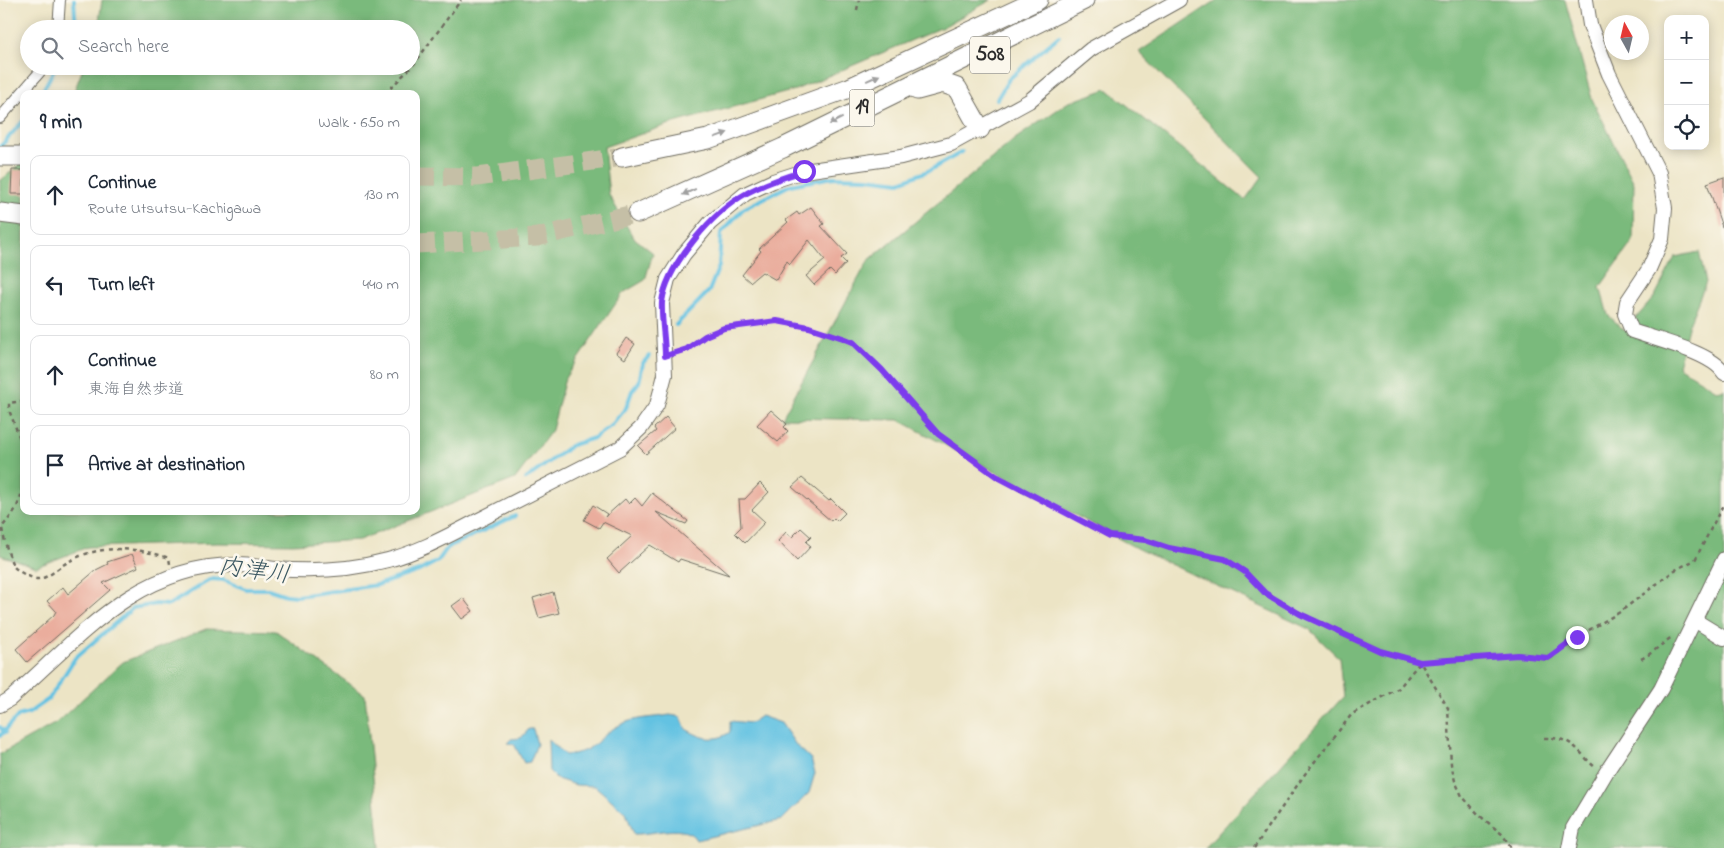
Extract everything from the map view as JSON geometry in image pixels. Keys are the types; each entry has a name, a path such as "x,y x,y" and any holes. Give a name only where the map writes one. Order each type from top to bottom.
{"highway":[{"name":"19","path":"622,157 708,140 849,88 1038,0"},
{"name":"19","path":"638,213 731,173 1084,0"},
{"name":"508","path":"980,129 957,88 958,79 967,68 1019,40 1030,26"},
{"name":"508","path":"875,101 892,103 935,84 943,83 957,88"},
{"path":"0,156 20,156"},
{"path":"0,213 20,216"}],"main road":[{"name":"508","path":"0,705 10,699 116,604 147,585 174,575 203,568 235,565 312,571 348,568 389,560 428,545 620,448 641,428 657,405 665,375 662,303 668,279 684,254 710,223 745,194 772,181 804,171 901,157 952,144 1029,101 1091,49 1179,0"},
{"path":"1586,0 1590,25 1609,74 1659,173 1665,208 1662,239 1649,268 1627,302 1625,314 1632,331 1702,356 1722,368 1724,373"},
{"path":"1570,848 1573,828 1604,775 1661,689 1693,627 1724,559"},
{"path":"1693,627 1724,638"}],"street":[{"path":"59,20 60,0"},
{"path":"24,90 37,75"},
{"path":"0,118 20,95"}],"path":[{"path":"420,56 461,0"},
{"path":"857,10 859,0"},
{"path":"389,90 403,75"},
{"path":"665,356 687,349 705,336 724,328 777,321 809,327 853,342 882,370 938,434 996,476 1110,536 1145,540 1169,548 1225,559 1245,572 1265,593 1300,614 1380,651 1420,662 1518,655 1548,658 1577,637 1620,612 1675,570 1695,560 1724,503"},
{"path":"20,402 9,403 8,410 20,439"},
{"path":"20,504 2,527 2,537 9,550 13,566 20,572 36,579 45,578 69,561 93,553 122,548 148,551 169,558 174,575"},
{"path":"1640,659 1649,655 1675,635 1693,627"},
{"path":"1254,848 1305,774 1352,714 1399,688 1420,662"},
{"path":"1420,662 1448,708 1451,764 1455,781 1462,796 1478,815 1503,835 1511,848"},
{"path":"1544,738 1564,739 1573,744 1604,775"}],"green space":[{"path":"102,0 991,0 943,27 795,90 667,125 604,147 609,195 633,237 653,253 645,280 623,293 565,378 552,430 515,479 359,540 293,544 218,543 88,547 36,567 0,555 0,181 20,164 20,515 420,515 420,90 75,90 80,75 420,75 420,20 99,20"},
{"path":"1217,0 1565,0 1592,99 1634,183 1633,241 1600,287 1608,315 1625,331 1655,296 1675,257 1699,252 1706,282 1689,324 1678,366 1718,391 1724,389 1724,848 1205,848 1343,697 1339,658 1309,629 1138,549 899,420 782,418 868,261 1015,139 1067,103 1107,89 1245,200 1262,177 1139,52"},
{"path":"206,629 276,631 365,695 380,848 0,848 0,754 56,723 123,662"}],"water":[{"path":"670,715 681,717 686,729 708,738 719,737 730,732 730,721 751,723 761,716 781,723 796,745 811,759 815,773 809,793 782,820 696,840 691,835 677,830 634,834 626,813 595,786 576,785 557,779 549,771 548,739 565,755 576,753 591,747 612,729 626,722"},
{"path":"529,729 533,729 537,744 530,762 524,763 514,744 507,743 511,739 521,738"}],"building":[{"path":"12,170 20,170 20,194 11,194"},
{"path":"1724,177 1724,227 1722,227 1707,183"},
{"path":"811,207 824,224 821,226 847,254 841,258 846,263 835,275 830,270 814,285 806,276 825,260 809,240 790,264 787,261 776,280 762,272 750,282 742,275 761,251 759,249 788,222 786,220 797,212 799,215"},
{"path":"626,338 635,344 625,359 616,353"},
{"path":"771,410 787,424 784,427 788,431 778,442 757,425"},
{"path":"666,417 675,428 646,454 638,446 656,431 654,428"},
{"path":"802,478 829,501 831,499 845,513 837,521 834,518 831,521 792,487"},
{"path":"760,483 769,492 752,510 765,522 745,543 735,533 741,527 739,499 745,499"},
{"path":"652,493 688,521 686,524 656,512 729,575 680,559 678,562 650,545 619,573 607,559 632,536 603,522 599,528 584,520 593,505 607,514 605,517 625,499 629,504 635,498 642,506"},
{"path":"801,528 811,537 806,542 811,546 797,561 778,541 786,532 792,537"},
{"path":"132,554 138,567 103,583 110,590 27,662 16,649 54,615 56,611 47,601 63,587 68,594 96,570 108,564 107,562"},
{"path":"553,592 559,613 539,618 533,598"},
{"path":"463,598 473,611 462,619 452,606"}],"waterway":[{"path":"74,0 75,20"},
{"name":"内津川","path":"997,99 1009,79 1059,36"},
{"path":"43,90 51,75"},
{"path":"0,147 20,124"},
{"name":"内津川","path":"676,325 709,291 719,266 721,233 743,209 790,185 833,177 867,178 900,182 930,170 962,152"},
{"name":"内津川","path":"526,479 572,445 594,438 612,425 626,408 632,391 639,382 643,363 649,356"},
{"name":"内津川","path":"0,736 18,716 29,713 49,699 75,658 133,608 156,604 169,605 211,579 223,580 246,589 268,589 286,595 297,596 377,585 419,571 438,561 448,547 515,516"},
{"name":"内津川","path":"0,727 5,733"}],"tunnel":[{"path":"420,176 477,177 622,157"},
{"path":"420,244 537,237 638,213"}],"route":[{"path":"804,171 772,181 745,194 710,223 684,254 668,279 662,303 665,356 687,349 705,336 724,328 777,321 809,327 853,342 882,370 938,434 996,476 1110,536 1145,540 1169,548 1225,559 1245,572 1265,593 1300,614 1380,651 1420,662 1518,655 1548,658 1577,637"}]}
